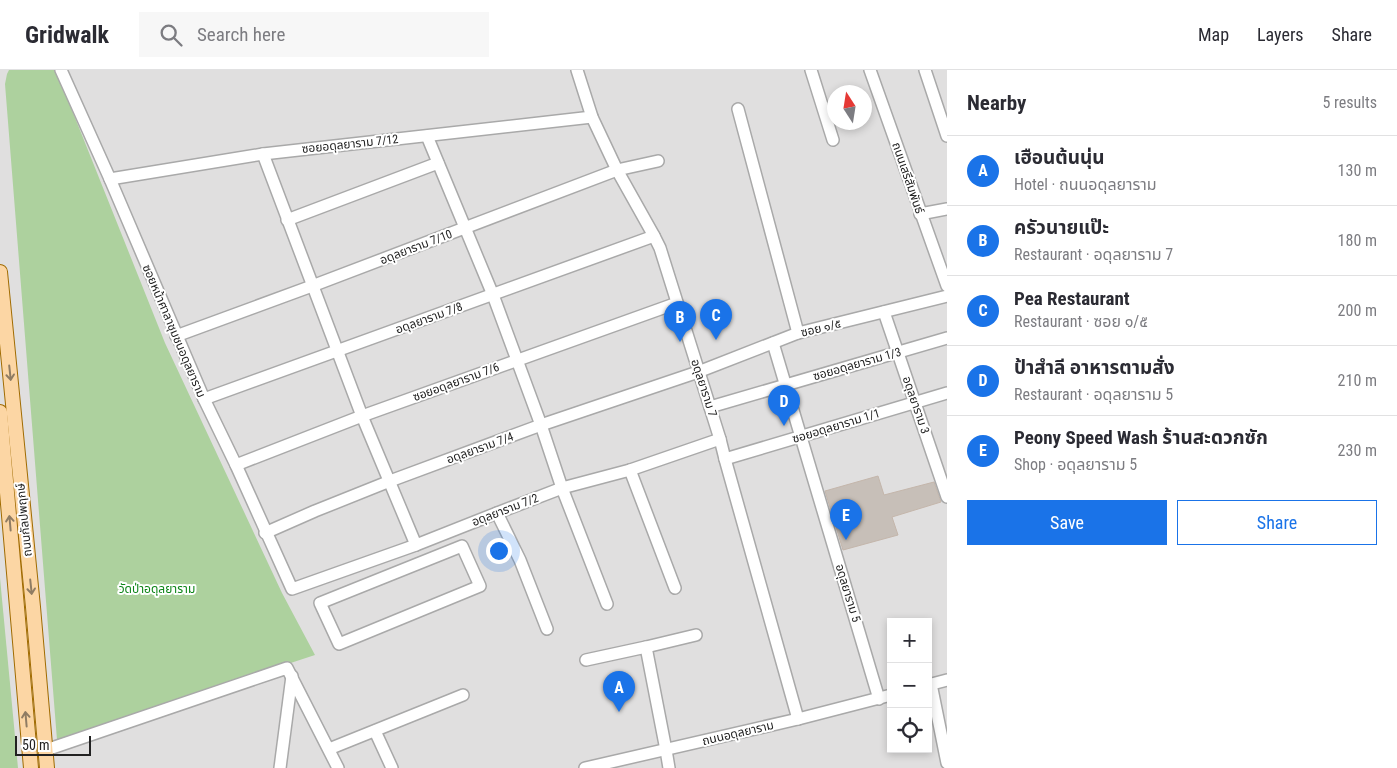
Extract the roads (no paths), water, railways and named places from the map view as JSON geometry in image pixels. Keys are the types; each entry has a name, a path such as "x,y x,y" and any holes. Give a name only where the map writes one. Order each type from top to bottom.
{"main road":[{"name":"ถนนกัลปพฤกษ์","path":"0,272 47,768"},
{"name":"ถนนกัลปพฤกษ์","path":"0,412 31,768"},
{"path":"17,607 33,607"}],"street":[{"name":"ซอยหน้าศาลาชุมชนอดุลยาราม","path":"60,70 110,179 204,399 292,589"},
{"name":"อดุลยาราม 7","path":"577,70 592,117 617,170 660,248 720,438 798,719"},
{"path":"811,70 833,140"},
{"name":"ถนนเสรีสัมพันธ์","path":"870,70 947,286"},
{"path":"925,70 947,136"},
{"path":"738,109 798,333"},
{"name":"ซอยอดุลยาราม 7/12","path":"110,179 263,154 592,117"},
{"path":"427,136 493,295 562,488 607,604"},
{"path":"263,154 362,416 416,545"},
{"name":"อดุลยาราม 7/10","path":"176,336 617,170 658,161"},
{"path":"287,220 438,163"},
{"path":"920,214 947,209"},
{"name":"อดุลยาราม 7/8","path":"204,399 654,236"},
{"name":"ซอย ๑/๕","path":"698,372 798,333 947,296"},
{"name":"ซอยอดุลยาราม 7/6","path":"236,465 362,416 677,303"},
{"name":"อดุลยาราม 3","path":"884,312 947,497"},
{"name":"ซอยอดุลยาราม 1/3","path":"710,407 947,338"},
{"name":"อดุลยาราม 5","path":"773,343 879,699"},
{"name":"อดุลยาราม 7/4","path":"265,533 390,481 541,425 698,372"},
{"name":"ซอยอดุลยาราม 1/1","path":"725,459 947,393"},
{"name":"อดุลยาราม 7/2","path":"292,589 416,545 562,488 630,470 720,438"},
{"path":"630,470 676,588"},
{"path":"497,513 520,560 547,629"},
{"path":"462,546 480,586 339,644 320,603 388,576 462,546"},
{"path":"381,558 388,576"},
{"path":"586,660 696,635"},
{"path":"646,647 669,768"},
{"path":"46,750 287,668 338,768"},
{"path":"280,768 292,676"},
{"path":"932,684 947,680"},
{"path":"328,749 463,695"},
{"name":"ถนนอดุลยาราม","path":"591,767 887,696"},
{"path":"932,698 947,763"},
{"path":"375,731 392,768"}],"place":[{"name":"Pea Restaurant","path":"716,340"},
{"name":"ครัวนายแป๊ะ","path":"680,342"},
{"name":"ป้าสำลี อาหารตามสั่ง","path":"784,426"},
{"name":"Peony Speed Wash ร้านสะดวกซัก","path":"846,540"},
{"name":"เฮือนต้นนุ่น","path":"619,712"}],"park label":[{"name":"วัดป่าอดุลยาราม","path":"157,589"}]}
